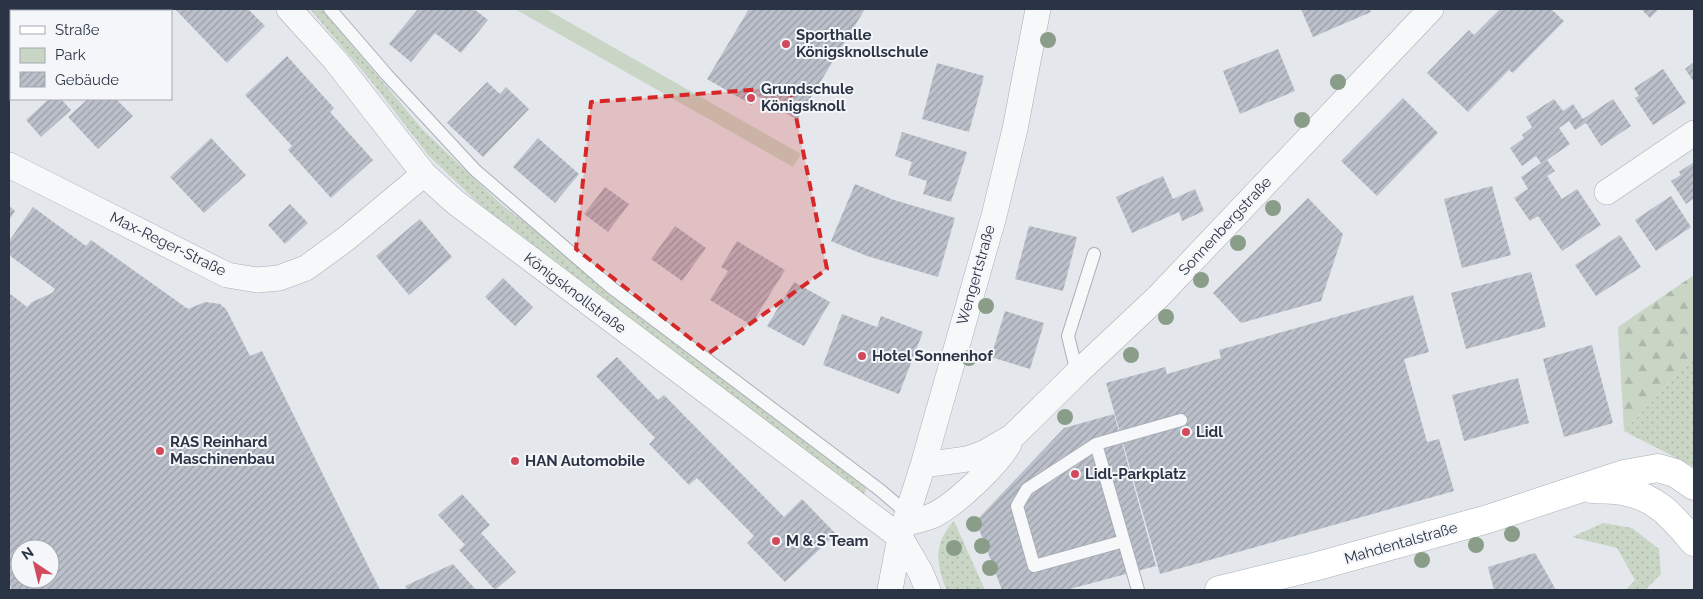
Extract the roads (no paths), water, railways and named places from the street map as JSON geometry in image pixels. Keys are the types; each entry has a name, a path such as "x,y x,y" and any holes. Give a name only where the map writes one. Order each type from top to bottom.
{"main road":[{"name":"Mahdentalstraße","path":"1218,590 1314,567 1478,521 1624,474 1658,468 1674,473 1694,486"},
{"name":"Mahdentalstraße","path":"1581,489 1626,491 1652,500 1664,508 1694,542"}],"street":[{"name":"Königsknollstraße","path":"289,9 336,60 424,174 455,202 904,525"},
{"name":"Wengertstraße","path":"890,590 904,525 994,216 1016,129 1038,9"},
{"name":"Sonnenbergstraße","path":"923,465 967,458 984,453 1013,436 1158,297 1431,9"},
{"path":"1607,192 1694,133"},
{"name":"Max-Reger-Straße","path":"9,165 227,275 257,280 279,278 306,268 347,238 424,174"},
{"name":"Sonnenbergstraße","path":"904,525 934,515 962,495 1005,451 1013,436"},
{"path":"904,525 928,590"}],"lane":[{"name":"Königsknollstraße","path":"330,9 387,75 475,170 612,288 880,490 904,525"},
{"path":"1077,373 1068,336 1094,254"},
{"path":"1124,541 1034,566 1017,506 1027,489 1096,444 1181,420"},
{"path":"1096,444 1138,590"}],"place":[{"name":"Sporthalle Königsknollschule","path":"786,44"},
{"name":"Grundschule Königsknoll","path":"751,98"},
{"name":"Hotel Sonnenhof","path":"862,356"},
{"name":"Lidl","path":"1186,432"},
{"name":"RAS Reinhard Maschinenbau","path":"160,451"},
{"name":"HAN Automobile","path":"515,461"},
{"name":"Lidl-Parkplatz","path":"1075,474"},
{"name":"M & S Team","path":"776,541"}]}
